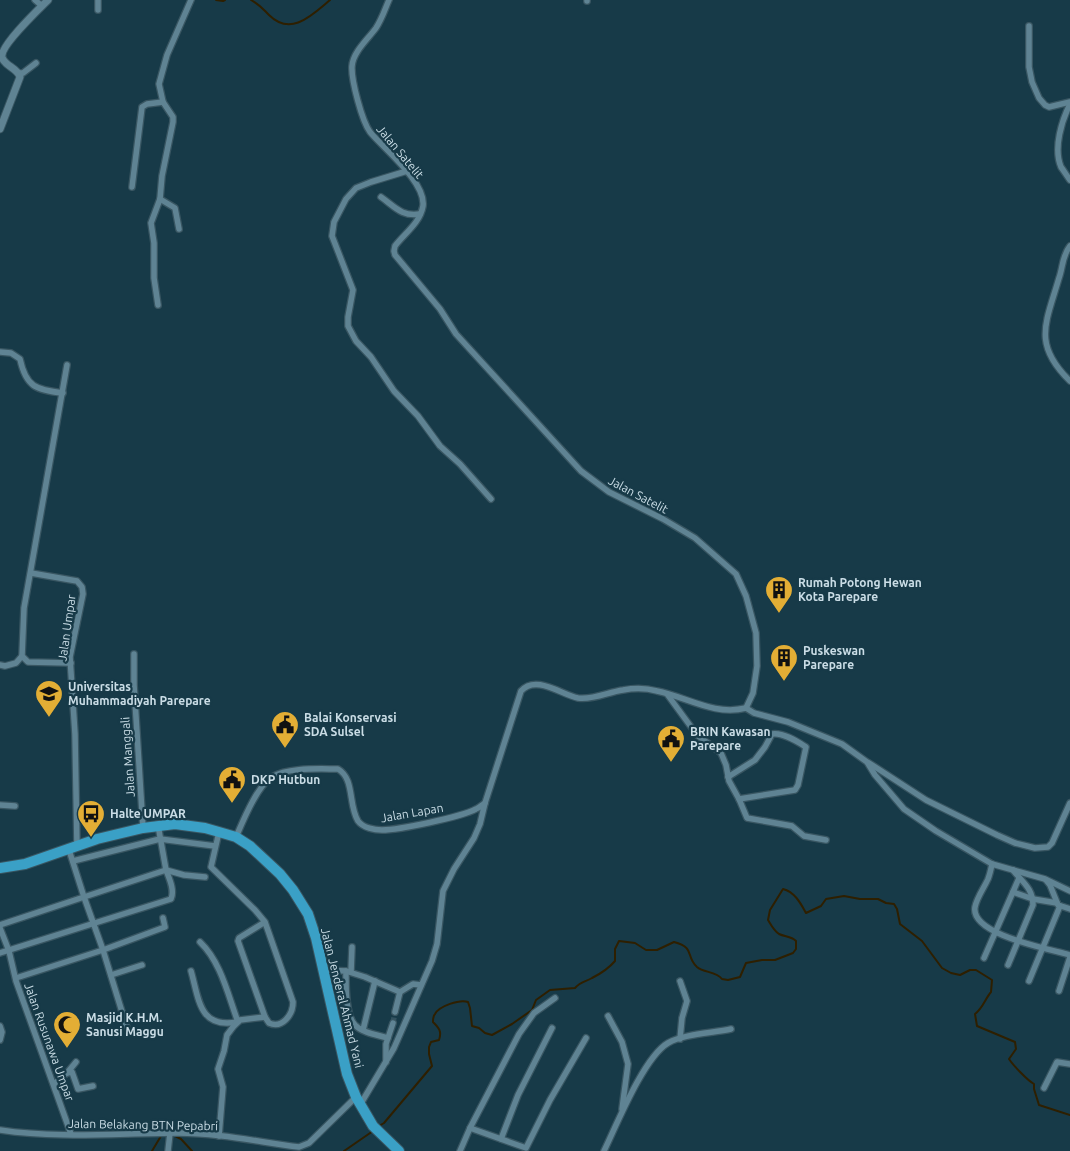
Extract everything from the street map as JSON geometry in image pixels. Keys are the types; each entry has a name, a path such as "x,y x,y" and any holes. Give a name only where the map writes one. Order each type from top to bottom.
{"highway":[{"name":"Jalan Jenderal Ahmad Yani","path":"0,868 26,864 97,838 158,825 189,825 236,837 280,874 308,914 316,938 348,1074 358,1101 375,1128 399,1151"}],"street":[{"path":"35,0 42,6"},
{"path":"0,129 20,78 19,73 1,56 4,47 48,0"},
{"path":"98,0 98,10"},
{"path":"158,306 154,278 154,242 151,223 160,199 162,176 174,122 174,117 162,102 159,84 161,71 190,0"},
{"name":"Jalan Satelit","path":"389,0 377,26 354,58 352,72 364,122 379,142 407,171 421,194 423,206 418,221 395,246 395,255 440,309 456,334 581,471 609,492 663,519 695,538 736,574 746,596 756,632 757,666 753,693 746,708"},
{"path":"1029,26 1029,67 1032,82 1039,98 1049,107 1070,103"},
{"path":"19,73 23,73 36,63"},
{"path":"132,187 142,106 162,102"},
{"path":"1070,103 1064,120 1059,154 1061,166 1070,180"},
{"path":"407,171 356,188 346,199 334,222 332,236 353,290 348,326 356,341 371,357 394,391 418,416 440,446 460,464 491,499"},
{"path":"381,197 402,213 410,216 420,214"},
{"path":"160,199 175,208 179,229"},
{"path":"1070,246 1064,256 1059,280 1053,294 1045,325 1045,339 1051,358 1070,381"},
{"path":"0,352 11,353 20,360 23,372 30,384 43,391 63,393"},
{"path":"0,665 16,664 22,656 24,608 67,365"},
{"name":"Jalan Umpar","path":"31,573 77,581 82,587 82,599 71,663 73,861 127,1028"},
{"name":"Jalan Manggali","path":"134,654 134,685 143,828"},
{"path":"22,656 28,662 71,663"},
{"path":"485,803 521,691 525,687 540,685 570,696 584,698 597,697 624,690 642,689 658,691 704,707 720,709 746,708 754,713 788,722 836,741 936,806 1015,843 1035,848 1044,848 1052,843 1070,803"},
{"path":"667,694 697,735 721,753 728,777 740,799 745,816 749,819 792,826 804,836 826,840"},
{"path":"728,777 755,760 775,733 806,747 798,785 795,790 740,799"},
{"path":"867,762 875,775 904,809 936,831 992,864 1045,878 1070,891"},
{"name":"Jalan Lapan","path":"236,837 252,801 270,777 286,772 338,769 343,772 347,778 358,822 370,828 383,830 420,824 476,810 485,803"},
{"name":"Jalan Belakang BTN Pepabri","path":"0,1130 27,1134 170,1133 219,1136 289,1146 304,1146 358,1101 386,1063 432,961 437,944 443,891 454,869 474,838 480,824 485,803"},
{"path":"0,805 15,806"},
{"path":"0,954 171,899 173,894 166,870 158,825"},
{"path":"218,832 211,862 213,870 240,894 265,922 293,1002 292,1012 284,1022 272,1024 265,1017 238,941 239,938 265,922"},
{"path":"73,861 160,839 215,846"},
{"path":"992,864 975,913 983,925 995,933 1070,956 1060,991"},
{"path":"0,926 166,870 184,875 205,877"},
{"path":"1008,965 1033,905 1033,899 1028,886 1013,870"},
{"path":"984,958 1019,878"},
{"path":"1029,981 1058,905 1045,878"},
{"path":"1013,892 1070,909"},
{"path":"16,978 103,950 165,927 163,918"},
{"name":"Jalan Rusunawa Umpar","path":"0,926 10,951 16,978 71,1134"},
{"path":"200,942 209,951 215,962 238,1022"},
{"path":"352,947 348,971 349,1014 354,1024 363,1030 388,1038"},
{"path":"111,975 142,965"},
{"path":"323,970 348,971 400,992"},
{"path":"191,971 198,998 206,1016 212,1020 229,1024 247,1018 265,1017"},
{"path":"363,1030 374,981"},
{"path":"680,981 687,1001 682,1018 680,1039"},
{"path":"395,1012 400,992 413,984 421,985"},
{"path":"460,1151 519,1034 534,1013 555,998"},
{"path":"608,1016 622,1042 628,1064 621,1115"},
{"path":"219,1136 223,1088 218,1069 227,1035 238,1022"},
{"path":"386,1063 386,1049 393,1023"},
{"path":"0,1026 2,1032 0,1040"},
{"path":"500,1139 518,1095 552,1028"},
{"path":"604,1151 652,1057 668,1043 731,1029"},
{"path":"470,1128 526,1148 550,1100 586,1038"},
{"path":"54,1084 76,1062"},
{"path":"1044,1088 1057,1062 1070,1064"},
{"path":"67,1073 72,1072 78,1089 93,1086"},
{"path":"168,1151 170,1133"}],"waterway":[{"path":"216,0 225,0"},
{"path":"251,0 277,21 285,24 293,24 309,17 330,0"},
{"path":"379,1126 384,1123 432,1066 429,1047 431,1042 439,1040 440,1034 433,1022 433,1017 441,1008 455,1002 468,1002 472,1026 492,1035 532,1010 536,1000 550,990 575,988 604,971 615,961 615,949 619,941 635,943 646,950 657,950 674,942 681,944 688,950 693,963 700,969 717,975 722,979 728,980 740,977 746,963 775,960 793,953 796,949 796,941 777,933 768,920 770,910 783,889 800,902 806,913 821,906 826,899 844,896 860,899 878,899 894,904 900,924 922,941 942,968 960,975 970,970 976,970 992,980 991,992 975,1014 977,1026 1015,1042 1016,1049 1009,1059 1034,1084 1039,1105 1070,1115"},
{"path":"344,1151 373,1131"},
{"path":"173,1135 181,1139 192,1151"},
{"path":"152,1151 161,1136"}],"tunnel":[{"path":"393,1023 395,1012"}],"place":[{"name":"Rumah Potong Hewan Kota Parepare","path":"779,614"},
{"name":"Puskeswan Parepare","path":"784,682"},
{"name":"Universitas Muhammadiyah Parepare","path":"49,718"},
{"name":"Balai Konservasi SDA Sulsel","path":"285,749"},
{"name":"BRIN Kawasan Parepare","path":"671,763"},
{"name":"DKP Hutbun","path":"232,804"},
{"name":"Halte UMPAR","path":"91,838"},
{"name":"Masjid K.H.M. Sanusi Maggu","path":"67,1049"}]}
